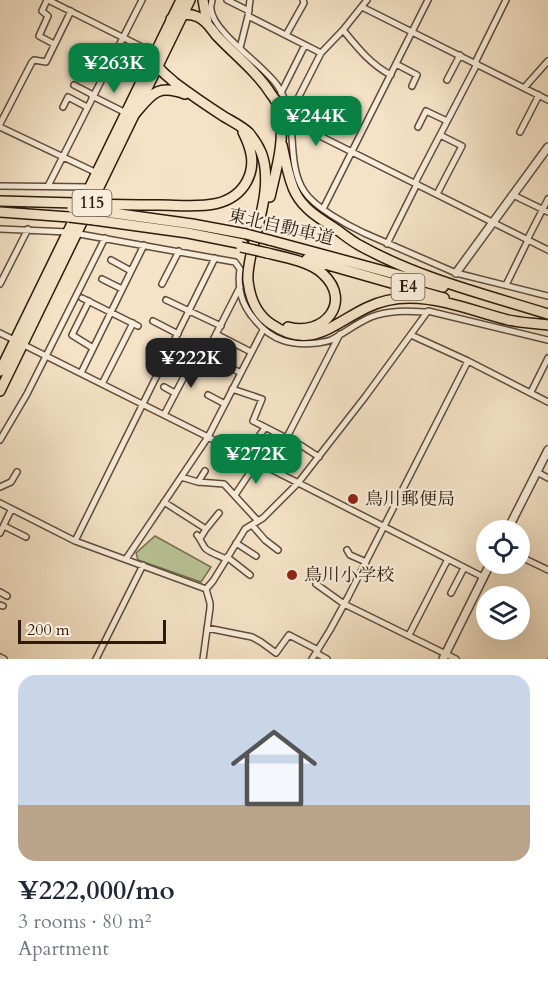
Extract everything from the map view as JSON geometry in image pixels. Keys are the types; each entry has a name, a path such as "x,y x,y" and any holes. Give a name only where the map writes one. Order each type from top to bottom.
{"highway":[{"name":"115","path":"0,391 19,343 129,115 154,53 181,0"},
{"name":"115","path":"73,233 97,173 158,67 190,0"},
{"path":"203,0 207,22 215,34 263,83 279,110 281,127 279,156 255,267 255,289 263,308 273,319 285,326 309,328 327,319 334,308 336,299 331,284 323,273 315,267 268,247"},
{"path":"171,19 183,14 193,15 207,22"},
{"path":"154,53 158,67 177,84 248,133 257,143 266,169 266,188 250,256 248,276 253,303 262,316 273,325 286,332 310,335 338,325 373,305 408,298 438,302 510,320 548,325"},
{"path":"129,115 163,89 174,90 196,98"},
{"path":"0,202 97,212 195,206 229,200 245,185 251,171 251,149 241,128"},
{"path":"281,137 295,193 312,213 356,243 425,275 548,315"},
{"name":"東北自動車道","path":"0,213 72,209 181,223 243,242"},
{"name":"東北自動車道","path":"97,212 188,233 361,264 548,315"},
{"name":"東北自動車道","path":"268,247 548,325"},
{"name":"115","path":"0,371 19,343"}],"street":[{"path":"54,44 39,36 48,16 42,11 48,0 154,53"},
{"path":"48,186 142,0"},
{"path":"212,0 211,11 216,21 272,79 286,101 295,166 299,182 310,200 353,228 453,275 548,296"},
{"path":"227,0 321,53"},
{"path":"240,48 249,14 250,0"},
{"path":"286,35 304,3 303,0"},
{"path":"290,118 321,53 344,30 367,0"},
{"path":"323,209 428,0"},
{"path":"387,244 506,0"},
{"path":"362,7 548,100"},
{"path":"71,11 46,62 34,60 32,62 0,126 97,173"},
{"path":"344,30 360,51 381,70 391,75"},
{"path":"281,93 305,45"},
{"path":"447,80 460,55"},
{"path":"524,88 548,61"},
{"path":"396,64 417,75 412,86"},
{"path":"74,85 129,115"},
{"path":"520,132 538,95"},
{"path":"63,107 68,97 87,106"},
{"path":"418,127 426,111 447,121"},
{"path":"290,118 352,152 548,250"},
{"path":"437,194 462,146 440,135"},
{"path":"453,275 548,147"},
{"path":"0,186 90,187"},
{"path":"513,195 545,211"},
{"path":"506,285 545,211 548,199"},
{"path":"0,229 73,233 235,262 240,269 239,278 244,306 263,330 280,340 303,345 328,341 370,318 394,311 428,311 548,340"},
{"path":"0,284 28,229"},
{"path":"0,440 27,394 105,238"},
{"path":"81,373 144,245"},
{"path":"162,284 179,251"},
{"path":"75,541 215,258"},
{"path":"111,260 131,271"},
{"path":"102,279 122,289"},
{"path":"211,344 240,287"},
{"path":"82,298 135,325 102,384"},
{"path":"166,300 220,326"},
{"path":"89,302 72,335 93,348"},
{"path":"206,589 245,529 263,518 298,483 426,312"},
{"path":"153,321 178,334"},
{"path":"126,559 208,437 263,330"},
{"path":"0,333 483,577"},
{"path":"216,334 251,352"},
{"path":"285,439 340,334"},
{"path":"411,335 548,402"},
{"path":"180,343 241,373"},
{"path":"164,415 197,352"},
{"path":"531,392 548,358"},
{"path":"315,654 366,562 468,361"},
{"path":"164,362 186,373"},
{"path":"213,372 218,362"},
{"path":"164,387 176,393"},
{"path":"232,389 262,399 252,420 319,457"},
{"path":"208,395 225,404"},
{"path":"244,456 265,428"},
{"path":"513,520 548,450"},
{"path":"235,495 257,462"},
{"path":"198,482 205,471"},
{"path":"0,488 11,482 17,472"},
{"path":"537,472 548,478"},
{"path":"181,477 198,482 224,484 235,495 265,540 278,550"},
{"path":"164,502 206,529"},
{"path":"0,503 75,541 206,589"},
{"path":"11,510 1,529 26,537"},
{"path":"219,513 199,536 205,548 227,558 250,575"},
{"path":"0,515 7,519"},
{"path":"236,543 256,556"},
{"path":"347,550 350,555 366,562"},
{"path":"409,635 447,559"},
{"path":"530,561 548,570"},
{"path":"96,659 143,566"},
{"path":"451,593 464,568"},
{"path":"444,656 485,574"},
{"path":"316,584 344,604 409,635 444,656 456,659"},
{"path":"204,659 210,603 206,589"},
{"path":"0,592 7,596"},
{"path":"207,628 252,637 276,653 289,635 315,654 327,659"}],"green space":[{"path":"155,536 211,567 201,582 138,560 136,553"}],"place":[{"name":"鳥川郵便局","path":"353,499"},
{"name":"鳥川小学校","path":"292,575"}]}
